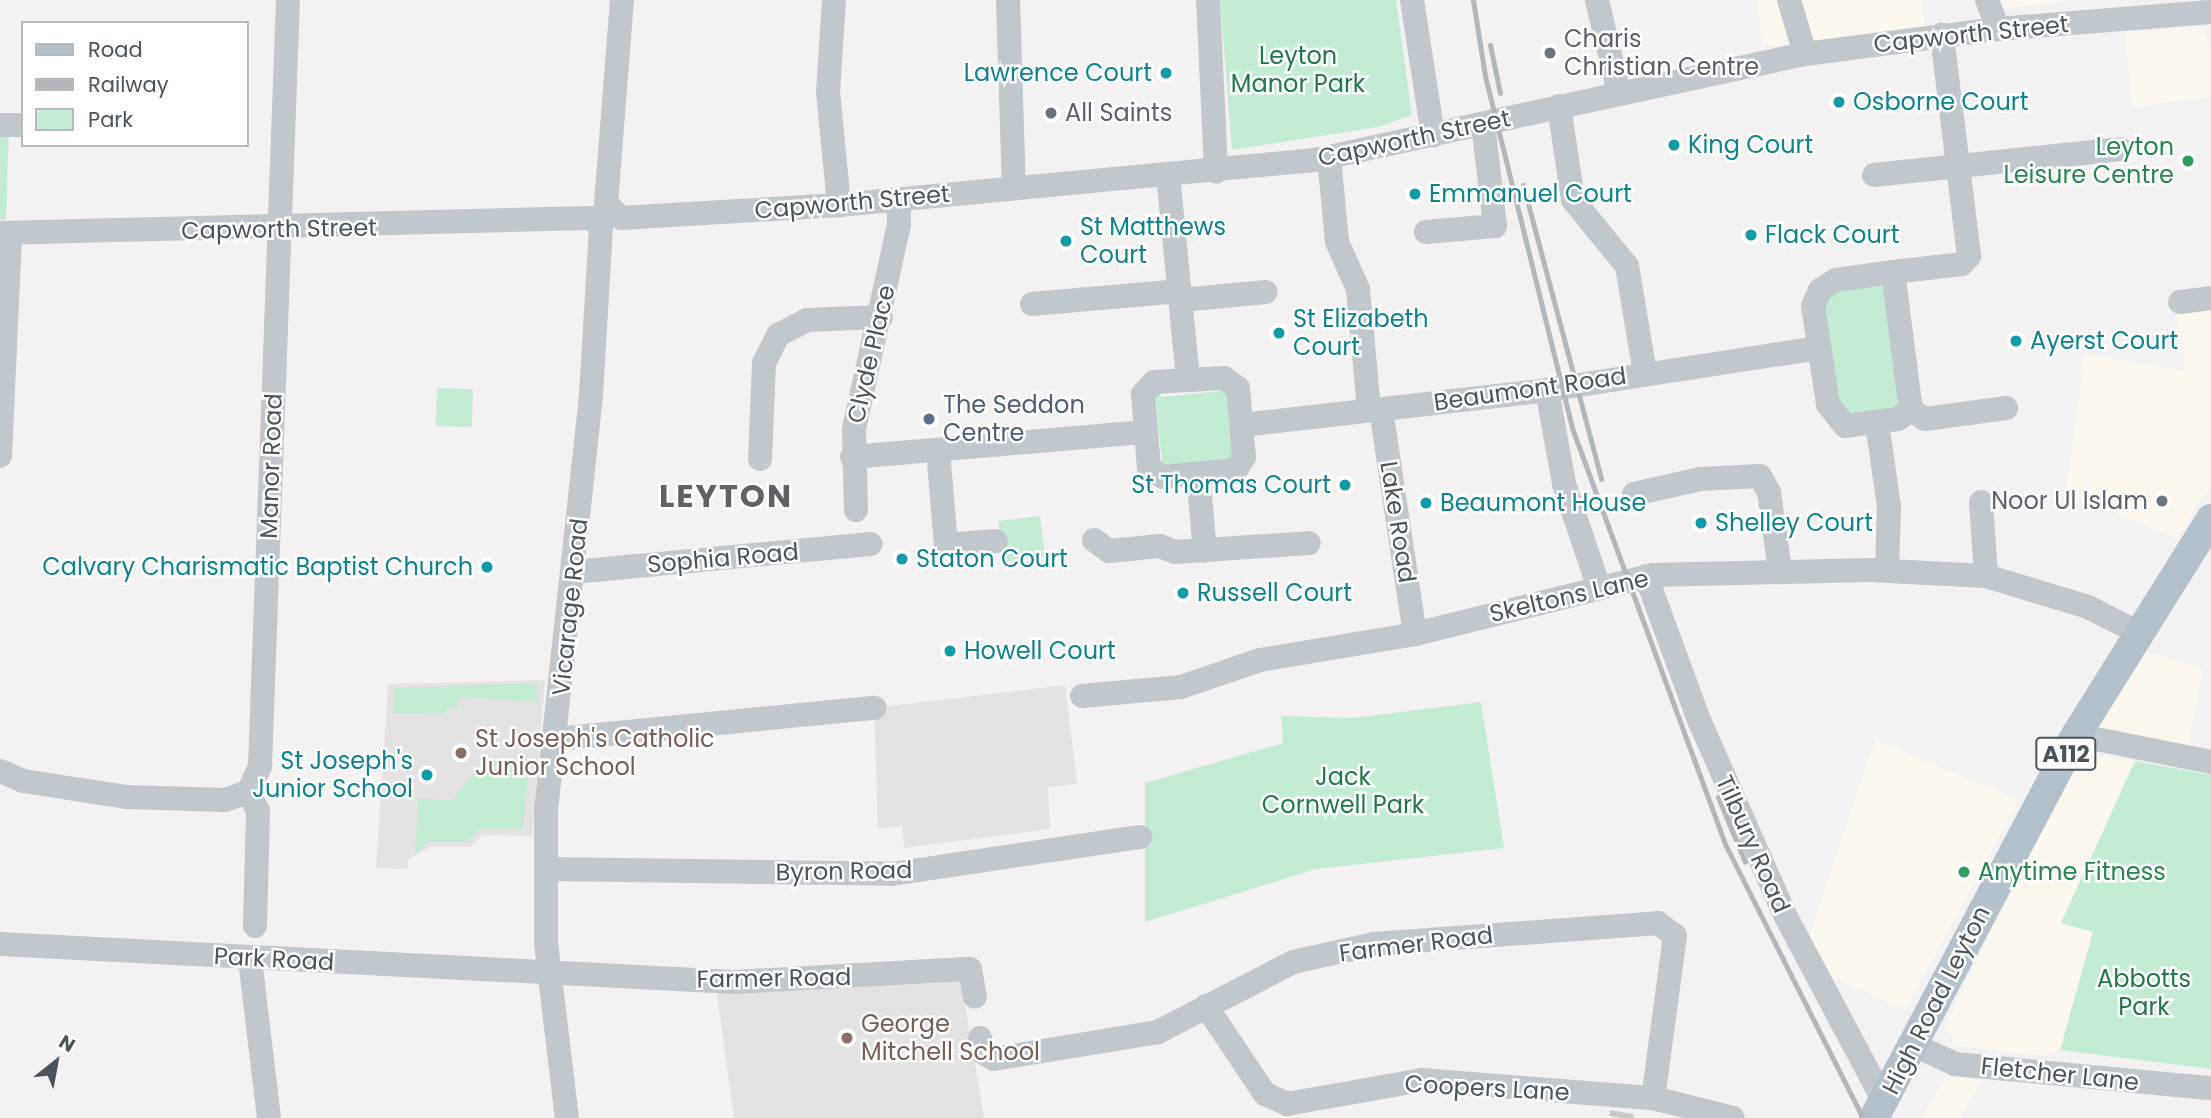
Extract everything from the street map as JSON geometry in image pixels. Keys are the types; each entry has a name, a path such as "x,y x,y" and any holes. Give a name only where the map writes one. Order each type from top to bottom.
{"main road":[{"name":"High Road Leyton","path":"1882,1111 2076,735 2139,633 2203,547 2211,519"}],"street":[{"name":"Manor Road","path":"248,792 260,766 288,0"},
{"name":"Vicarage Road","path":"567,1118 549,970 546,869 622,0"},
{"path":"834,0 828,92 839,205"},
{"path":"1008,0 1014,188"},
{"path":"1208,0 1216,172"},
{"path":"1412,0 1433,135"},
{"path":"1597,0 1619,93"},
{"path":"1789,0 1805,54"},
{"path":"1987,0 1998,29"},
{"name":"Capworth Street","path":"5,233 278,230 621,218 839,205 1216,172 1329,157 1805,54 1998,29 2211,12"},
{"path":"1911,410 1877,423 1845,426 1833,417 1818,348 1813,306 1820,290 1836,280 1962,264 1969,256 1942,35"},
{"path":"1559,106 1573,200 1627,267 1645,373"},
{"path":"1426,232 1495,226 1483,124"},
{"path":"1874,174 2121,149"},
{"name":"Lake Road","path":"1329,157 1337,242 1358,289 1375,410 1415,634"},
{"path":"1168,175 1188,380"},
{"name":"Clyde Place","path":"861,532 852,457 881,317 899,200"},
{"path":"0,456 5,233"},
{"path":"1894,272 1911,410"},
{"path":"1032,304 1266,292"},
{"path":"2180,302 2211,298"},
{"path":"761,459 764,363 778,335 807,320 881,317"},
{"name":"Beaumont Road","path":"1242,425 1547,390 1818,348"},
{"path":"1224,378 1238,388 1244,457 1236,470 1163,477 1149,468 1143,394 1154,382 1188,380 1224,378"},
{"path":"1547,390 1564,484 1598,585"},
{"path":"1911,410 1925,419 2006,408"},
{"path":"1877,423 1889,506 1887,570"},
{"path":"852,457 1144,432"},
{"path":"938,450 946,545 996,541"},
{"path":"1198,474 1205,551"},
{"path":"1634,494 1700,479 1760,476 1769,492 1780,570"},
{"path":"1981,502 1986,576"},
{"name":"Sophia Road","path":"574,572 861,532"},
{"path":"1094,540 1109,551 1205,551 1309,543"},
{"name":"Skeltons Lane","path":"1082,696 1181,687 1260,660 1415,634 1598,585 1646,576 1780,570 1887,570 1986,576 2088,607 2139,633"},
{"name":"Tilbury Road","path":"1646,576 1699,720 1786,917 1882,1111"},
{"path":"556,739 874,708"},
{"path":"2076,735 2211,762"},
{"path":"0,771 23,781 126,797 225,800 248,792 258,811 255,926"},
{"name":"Byron Road","path":"546,869 892,874 1140,837"},
{"name":"Farmer Road","path":"980,1038 982,1052 994,1059 1158,1032 1293,962 1374,944 1658,923 1675,936 1653,1098"},
{"name":"Park Road","path":"0,944 250,959 549,970"},
{"path":"250,959 269,1118"},
{"name":"Farmer Road","path":"549,970 734,982 970,969 975,997"},
{"name":"Coopers Lane","path":"1206,1006 1265,1094 1287,1104 1422,1080 1624,1103 1653,1098 1733,1118"},
{"name":"Fletcher Lane","path":"1914,1045 1955,1064 2211,1088"}],"shaded area":[{"path":"1756,0 1922,0 1926,40 1763,45"},
{"path":"1995,0 2069,0 1998,9"},
{"path":"2203,27 2211,49 2211,96 2133,107 2124,32"},
{"path":"2211,297 2211,485 2176,539 2066,492 2084,354 2185,371 2174,303"},
{"path":"2145,652 2203,668 2188,748 2094,730"},
{"name":"St Joseph's Catholic Junior School","path":"545,680 532,836 483,835 470,847 430,847 408,860 408,869 376,868 388,684"},
{"path":"1065,685 1077,784 1048,787 1050,829 904,848 902,826 878,829 874,708"},
{"path":"1875,740 2019,800 1905,1010 1813,968 1805,948"},
{"path":"2079,753 2135,761 2061,923 2093,932 2060,1050 2045,1056 1955,1046 1946,1025"},
{"name":"George Mitchell School","path":"961,981 984,1118 734,1118 717,994"},
{"path":"1946,1076 1982,1080 1960,1118 1922,1118"}],"green space":[{"name":"Leyton Manor Park","path":"1220,0 1396,0 1412,115 1378,127 1232,150"},
{"path":"0,129 9,130 6,220 0,220"},
{"path":"1893,272 1910,410 1835,419 1819,281"},
{"path":"1220,385 1231,390 1238,457 1176,471 1162,462 1156,402 1150,402 1160,391 1161,397 1220,391"},
{"path":"437,388 473,389 472,427 436,426"},
{"path":"1040,516 1045,557 1003,562 998,521"},
{"path":"538,683 538,702 459,697 458,708 447,708 446,714 393,713 393,688"},
{"name":"Jack Cornwell Park","path":"1481,702 1504,848 1316,869 1145,922 1145,783 1283,743 1281,716 1353,718"},
{"path":"484,760 529,764 523,830 480,829 466,842 429,842 415,855 418,799 452,800"},
{"name":"Abbotts Park","path":"2135,761 2211,775 2211,1069 2060,1050 2093,932 2061,923"}],"tunnel":[{"path":"1621,1118 1622,1112"}],"railway":[{"path":"1473,0 1485,76 1572,428 1726,846 1863,1118"},
{"path":"1490,45 1500,93"},
{"path":"1523,185 1601,479"},
{"path":"1718,797 1745,862"}],"place":[{"name":"Charis Christian Centre","path":"1550,53"},
{"name":"Lawrence Court","path":"1166,73"},
{"name":"Osborne Court","path":"1839,102"},
{"name":"All Saints","path":"1051,113"},
{"name":"King Court","path":"1674,145"},
{"name":"Leyton Leisure Centre","path":"2188,161"},
{"name":"Emmanuel Court","path":"1415,194"},
{"name":"Flack Court","path":"1751,235"},
{"name":"St Matthews Court","path":"1066,241"},
{"name":"St Elizabeth Court","path":"1279,333"},
{"name":"Ayerst Court","path":"2016,341"},
{"name":"The Seddon Centre","path":"929,419"},
{"name":"St Thomas Court","path":"1345,485"},
{"name":"Noor Ul Islam","path":"2162,501"},
{"name":"Beaumont House","path":"1426,503"},
{"name":"Shelley Court","path":"1701,523"},
{"name":"Staton Court","path":"902,559"},
{"name":"Calvary Charismatic Baptist Church","path":"487,567"},
{"name":"Russell Court","path":"1183,593"},
{"name":"Howell Court","path":"950,651"},
{"name":"St Joseph's Catholic Junior School","path":"461,753"},
{"name":"St Joseph's Junior School","path":"427,775"},
{"name":"Anytime Fitness","path":"1964,872"},
{"name":"George Mitchell School","path":"847,1038"}],"district":[{"name":"LEYTON","path":"726,496"}]}
